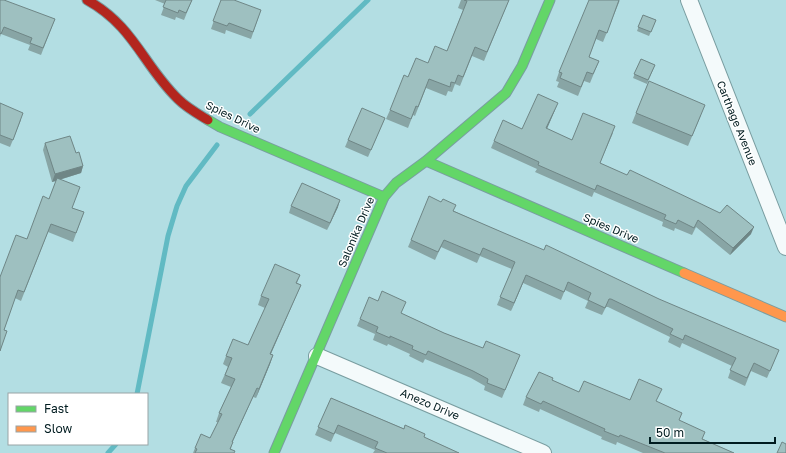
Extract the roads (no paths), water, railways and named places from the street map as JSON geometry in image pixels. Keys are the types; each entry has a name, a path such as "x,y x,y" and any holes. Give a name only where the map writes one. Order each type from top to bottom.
{"street":[{"name":"Spies Drive","path":"87,0 109,13 127,30 162,80 177,98 199,115 220,126 384,197"},
{"name":"Salonika Drive","path":"274,453 317,356 384,197 396,183 426,161 506,93 522,66 550,0"},
{"name":"Carthage Avenue","path":"689,0 786,246"},
{"name":"Spies Drive","path":"426,161 786,317"},
{"name":"Anezo Drive","path":"317,356 543,453"}],"waterway":[{"path":"250,114 368,0"},
{"path":"137,393 168,236 177,206 186,186 217,145"},
{"path":"108,453 115,445"}]}
